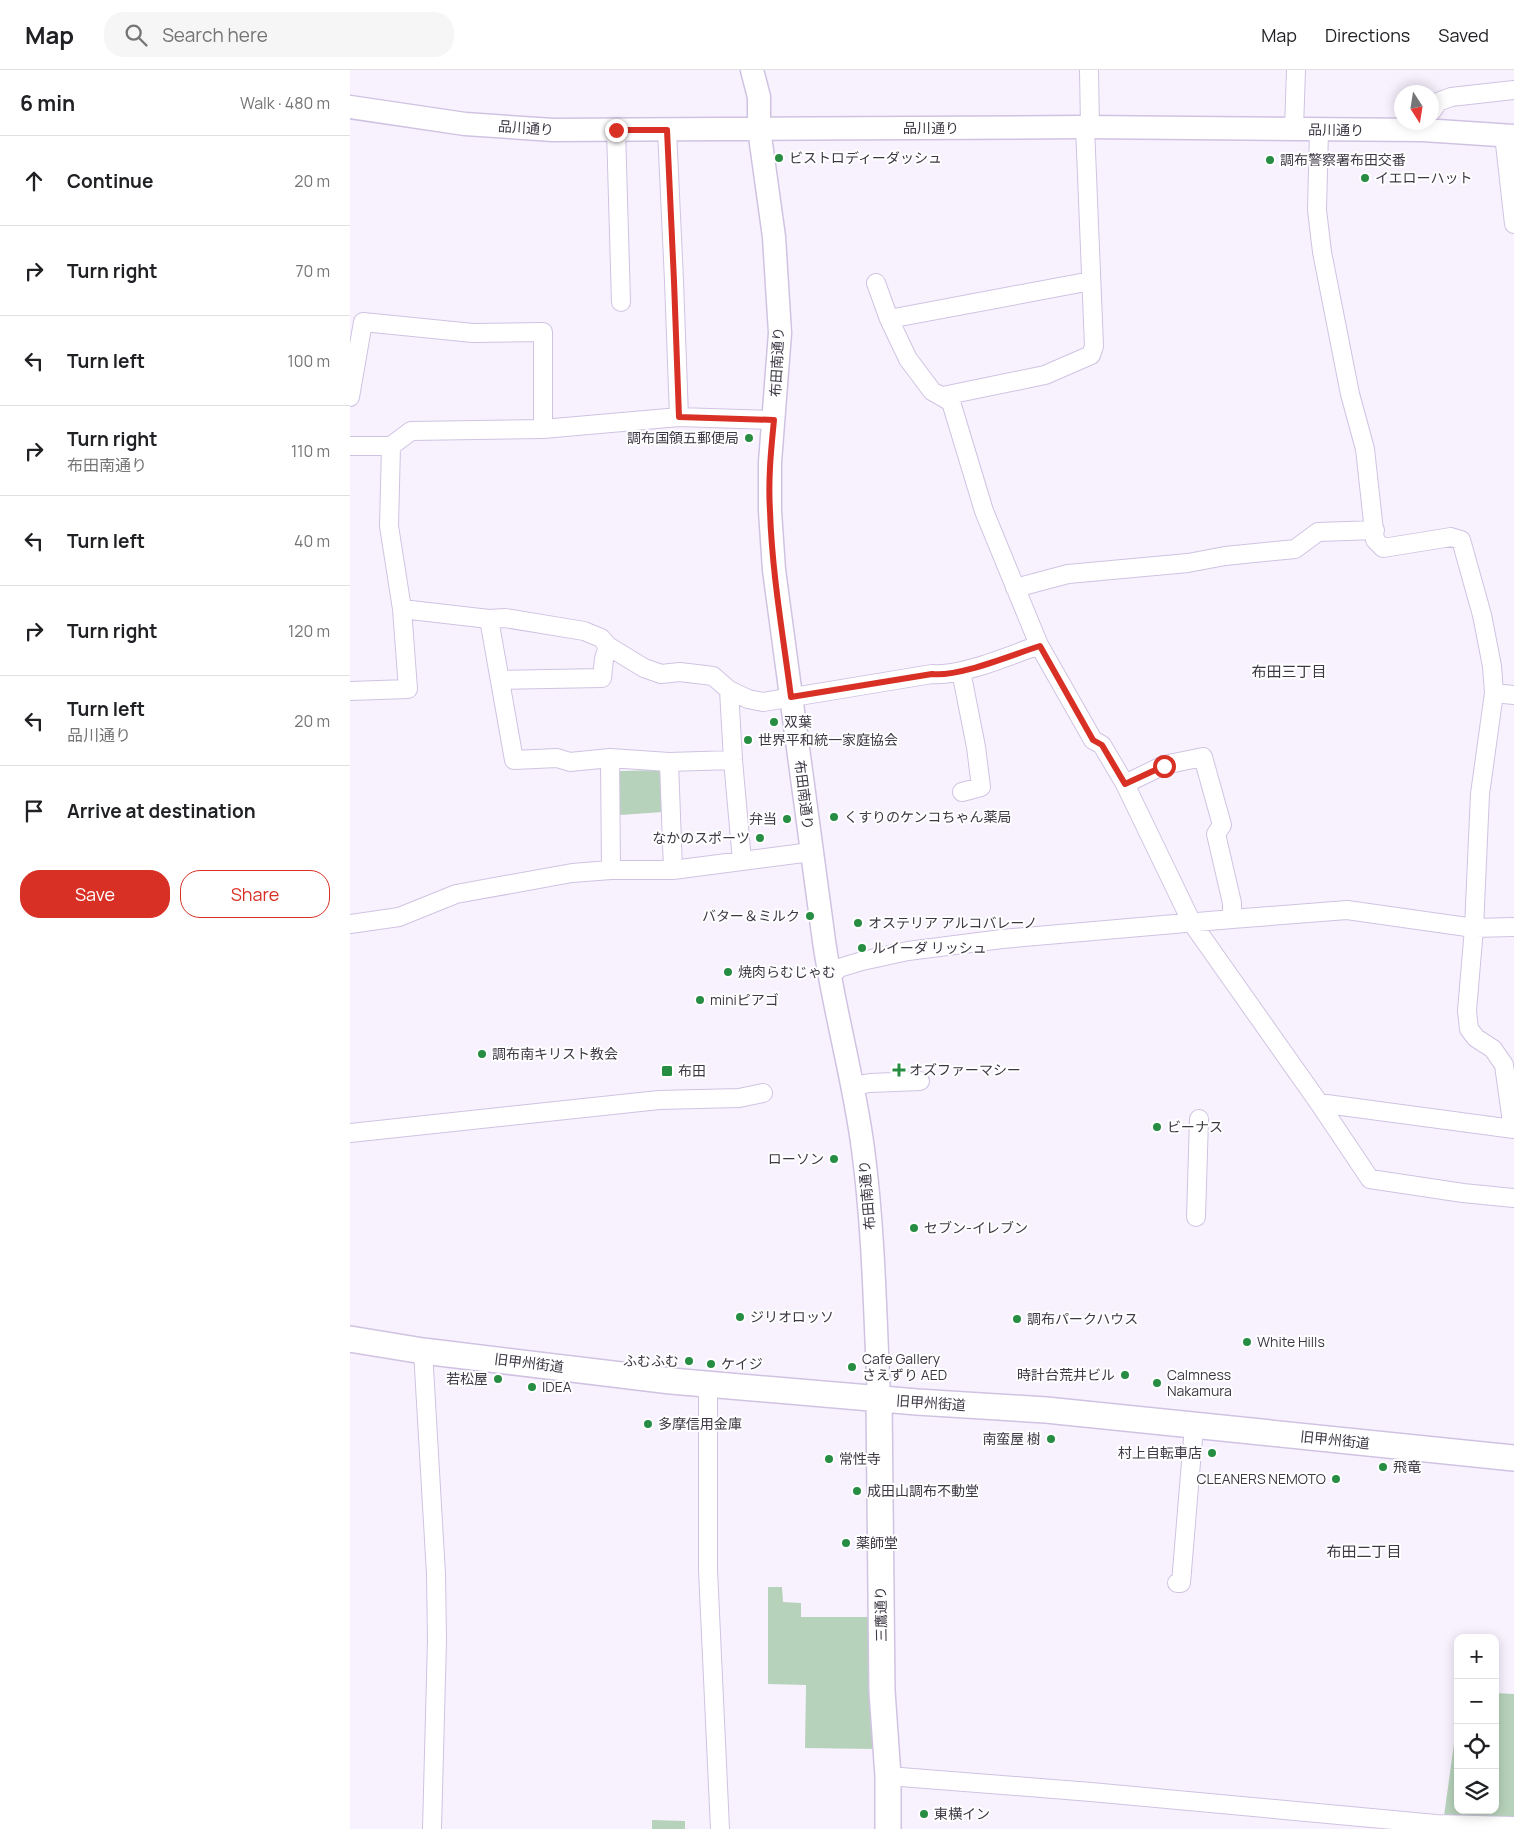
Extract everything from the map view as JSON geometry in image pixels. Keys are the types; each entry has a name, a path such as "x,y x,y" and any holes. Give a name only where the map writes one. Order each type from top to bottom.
{"main road":[{"name":"旧甲州街道","path":"350,1339 422,1351 708,1384 879,1399 1046,1410 1514,1458"},
{"name":"三鷹通り","path":"879,1399 882,1691 888,1776 888,1829"}],"street":[{"name":"布田南通り","path":"752,70 758,97 760,129 774,237 780,332 770,462 770,511 774,570 830,981 853,1086 863,1148 874,1271 879,1399"},
{"path":"943,396 1045,375 1091,355 1094,346 1088,127 1089,70"},
{"path":"1294,129 1296,70"},
{"path":"1439,102 1451,97 1514,90"},
{"name":"品川通り","path":"350,107 465,124 553,130 1088,127 1319,130 1394,124"},
{"name":"品川通り","path":"1439,123 1509,135"},
{"path":"616,130 621,302"},
{"path":"667,130 679,417"},
{"path":"1319,130 1317,210 1322,252 1350,394 1364,449 1375,540 1383,548 1452,537 1461,540 1482,615 1492,666 1494,694 1480,794 1474,928 1467,1011 1469,1028 1476,1038 1493,1049 1504,1065 1514,1129 1319,1103"},
{"path":"1509,135 1514,224"},
{"path":"889,319 1091,281"},
{"path":"876,283 889,319 908,359 932,391 951,402 984,511 1040,646 1093,740 1102,745 1125,784 1192,924 1319,1103 1370,1179 1463,1193 1514,1198"},
{"path":"350,397 364,322 473,333 543,332 543,429"},
{"path":"350,446 391,446 412,431 543,429 679,417 774,420"},
{"path":"350,691 408,689 402,609 389,526 391,446"},
{"path":"1015,588 1068,574 1188,564 1225,556 1296,549 1318,532 1375,530"},
{"path":"402,609 489,619 505,618 584,631 601,638 608,646 644,668 661,674 680,672 713,676 730,690 748,699 763,702 932,674 942,675 961,671 1040,646"},
{"path":"489,619 514,760 557,758 570,762 610,758 669,762 733,760"},
{"path":"500,680 602,678 608,646"},
{"path":"961,671 976,746 981,787 962,792"},
{"path":"730,690 733,760 742,861"},
{"path":"1494,694 1514,695"},
{"path":"610,758 611,870"},
{"path":"1125,784 1164,766 1203,758 1222,825 1216,834 1232,903 1232,919"},
{"path":"669,762 673,870"},
{"path":"350,924 399,917 456,894 491,886 572,873 611,870 673,870 811,852"},
{"path":"830,981 839,968 862,960 908,951 1002,939 1192,924 1232,919 1347,910 1474,928 1514,927"},
{"path":"853,1086 870,1083 920,1081"},
{"path":"350,1133 659,1100 739,1098 763,1093"},
{"path":"1196,1217 1199,1119"},
{"path":"422,1351 436,1574 437,1659 432,1829"},
{"path":"708,1384 708,1570 720,1829"},
{"path":"1177,1583 1181,1583 1180,1545 1194,1426"},
{"path":"888,1776 1091,1792 1436,1824 1514,1826"}],"green space":[{"path":"663,770 663,812 620,815 619,771"},
{"path":"768,1587 782,1587 783,1602 801,1603 801,1617 873,1617 873,1749 805,1748 806,1685 768,1684"},
{"path":"1499,1693 1514,1694 1514,1819 1444,1816 1454,1744 1454,1814 1499,1814"},
{"path":"652,1820 685,1821 685,1829 652,1829"}],"place":[{"name":"ビストロディーダッシュ","path":"779,158"},
{"name":"調布警察署布田交番","path":"1270,160"},
{"name":"イエローハット","path":"1365,178"},
{"name":"調布国領五郵便局","path":"749,438"},
{"name":"双葉","path":"774,722"},
{"name":"世界平和統一家庭協会","path":"748,740"},
{"name":"くすりのケンコちゃん薬局","path":"834,817"},
{"name":"弁当","path":"787,819"},
{"name":"なかのスポーツ","path":"760,838"},
{"name":"バター＆ミルク","path":"810,916"},
{"name":"オステリア アルコバレーノ","path":"858,923"},
{"name":"ルイーダ リッシュ","path":"862,948"},
{"name":"焼肉らむじゃむ","path":"728,972"},
{"name":"miniピアゴ","path":"700,1000"},
{"name":"調布南キリスト教会","path":"482,1054"},
{"name":"オズファーマシー","path":"899,1070"},
{"name":"布田","path":"667,1071"},
{"name":"ビーナス","path":"1157,1127"},
{"name":"ローソン","path":"834,1159"},
{"name":"セブン-イレブン","path":"914,1228"},
{"name":"ジリオロッソ","path":"740,1317"},
{"name":"調布パークハウス","path":"1017,1319"},
{"name":"White Hills","path":"1247,1342"},
{"name":"ふむふむ","path":"689,1361"},
{"name":"ケイジ","path":"711,1364"},
{"name":"Cafe Gallery さえずり AED","path":"852,1367"},
{"name":"時計台荒井ビル","path":"1125,1375"},
{"name":"若松屋","path":"498,1379"},
{"name":"Calmness Nakamura","path":"1157,1383"},
{"name":"IDEA","path":"532,1387"},
{"name":"多摩信用金庫","path":"648,1424"},
{"name":"南蛮屋 樹","path":"1051,1439"},
{"name":"村上自転車店","path":"1212,1453"},
{"name":"常性寺","path":"829,1459"},
{"name":"飛竜","path":"1383,1467"},
{"name":"CLEANERS NEMOTO","path":"1336,1479"},
{"name":"成田山調布不動堂","path":"857,1491"},
{"name":"薬師堂","path":"846,1543"},
{"name":"東横イン","path":"924,1814"}],"district":[{"name":"布田三丁目","path":"1289,672"},
{"name":"布田二丁目","path":"1364,1552"}],"route":[{"path":"616,130 667,130 679,417 774,420 770,462 770,511 774,570 791,697 932,674 942,675 961,671 1040,646 1093,740 1102,745 1125,784 1164,766"}]}
